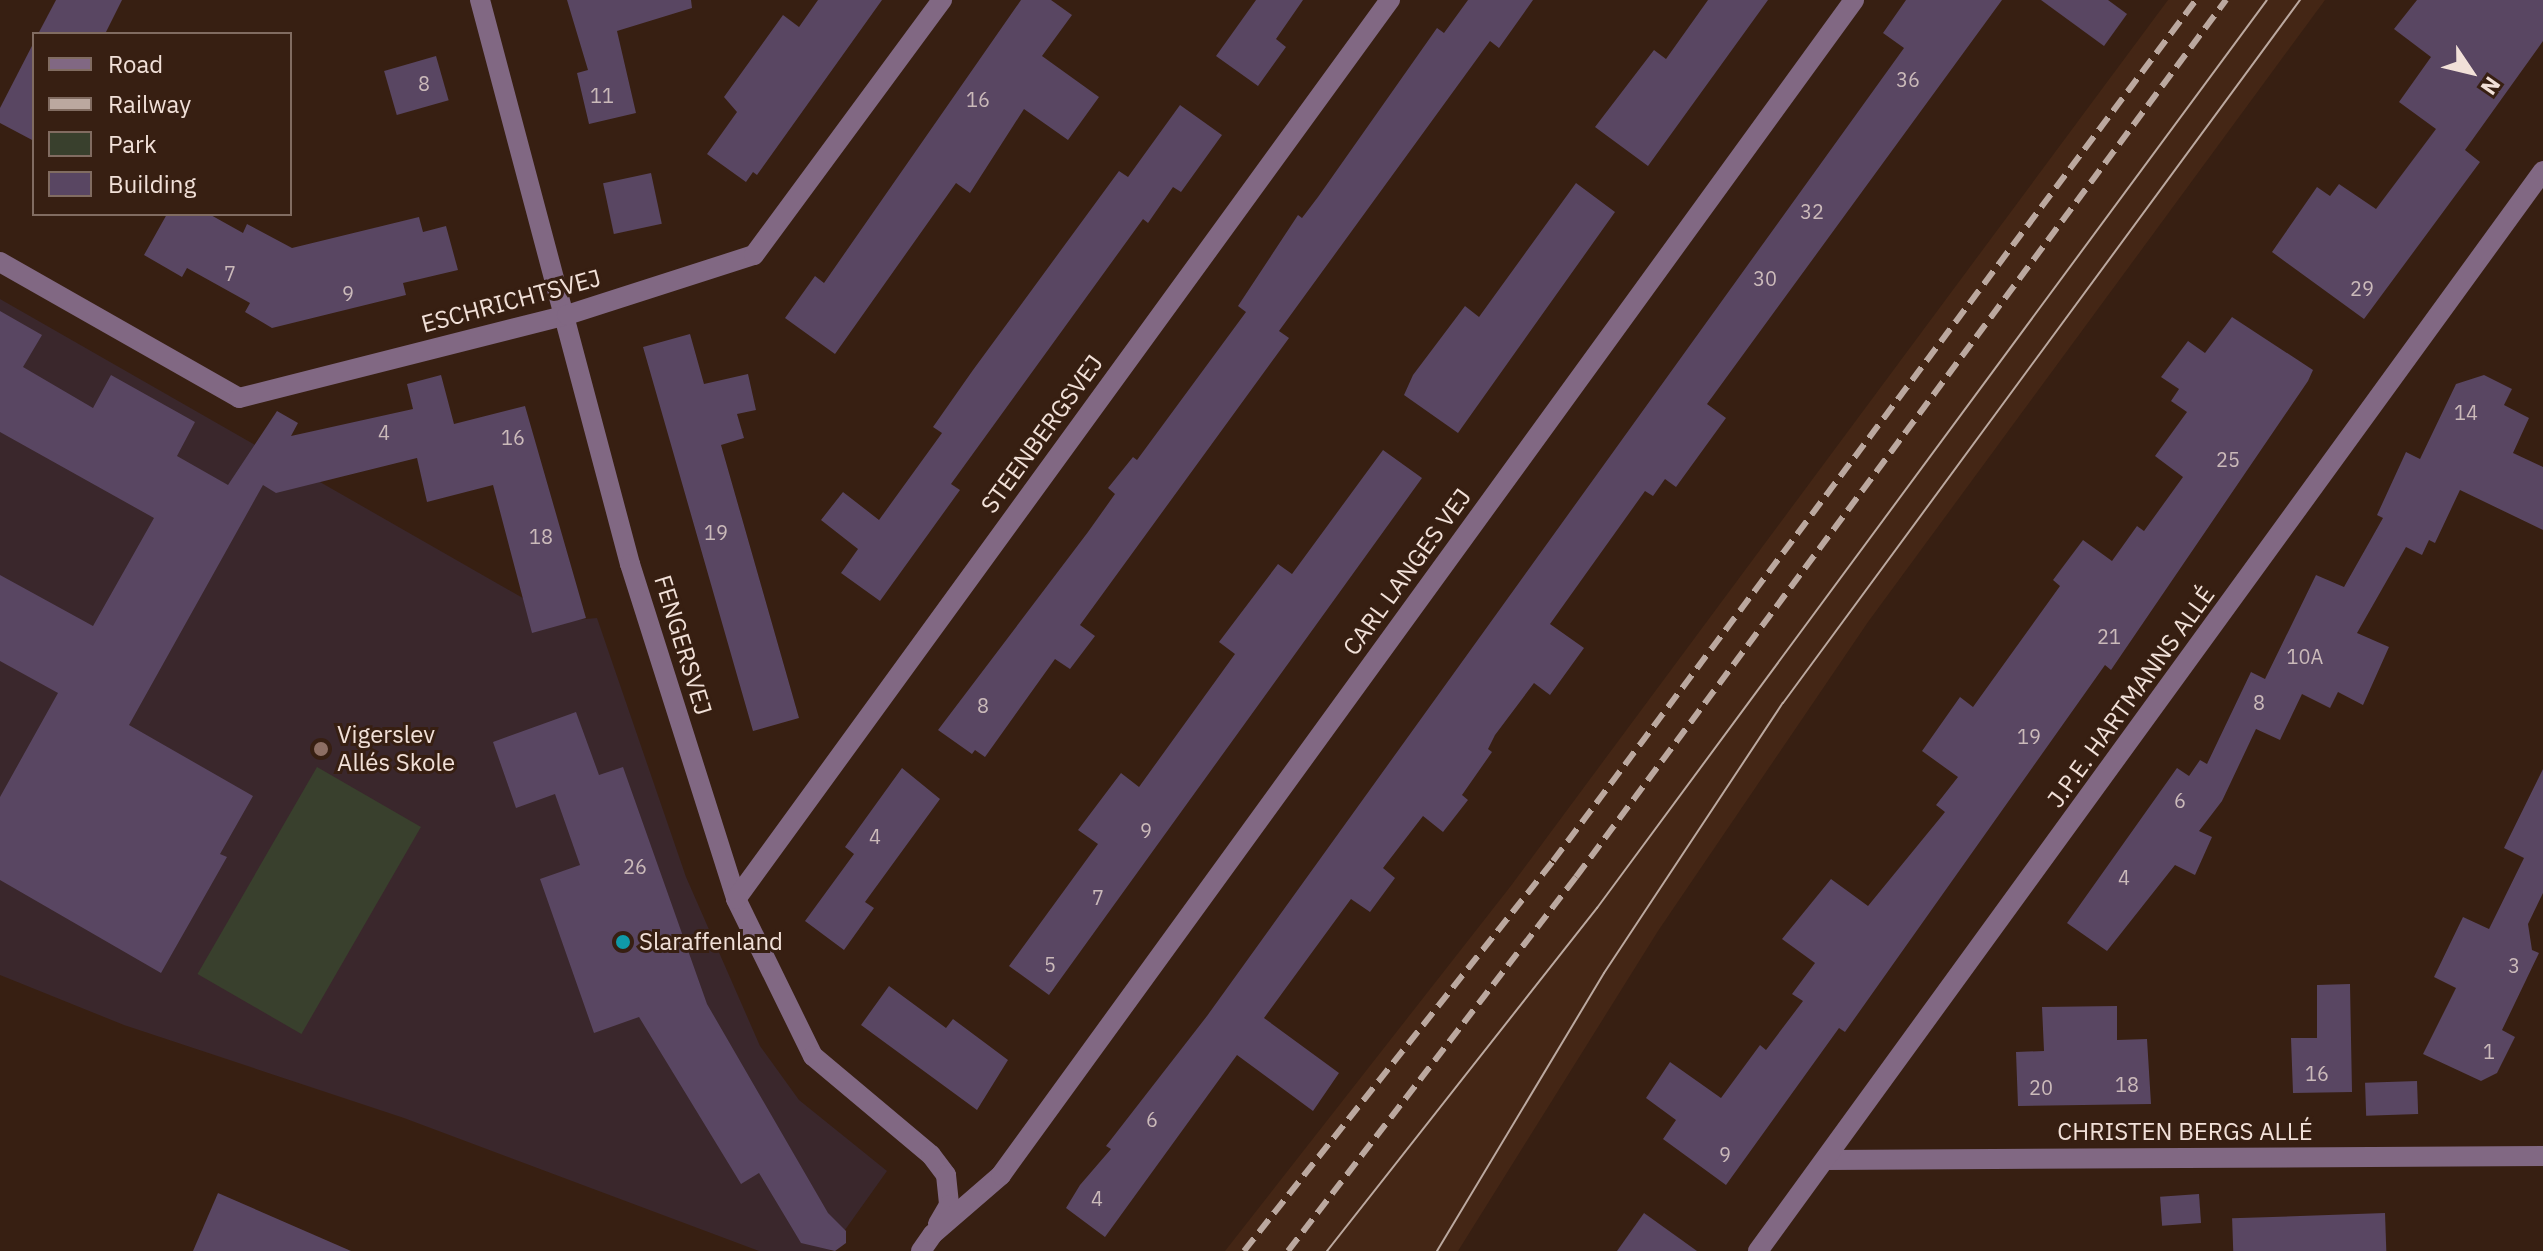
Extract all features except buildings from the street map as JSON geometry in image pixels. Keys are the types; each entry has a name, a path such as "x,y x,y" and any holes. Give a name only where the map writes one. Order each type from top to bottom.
{"street":[{"name":"FENGERSVEJ","path":"480,0 567,315 630,564 736,899 813,1056 913,1140 946,1175 949,1205 927,1242"},
{"name":"ESCHRICHTSVEJ","path":"0,262 239,398 567,315 754,255 942,0"},
{"name":"STEENBERGSVEJ","path":"736,899 1390,0"},
{"name":"CARL LANGES VEJ","path":"927,1242 1001,1175 1854,0"},
{"name":"J.P.E. HARTMANNS ALLÉ","path":"1758,1251 1828,1160 2543,171"},
{"name":"CHRISTEN BERGS ALLÉ","path":"1828,1160 2543,1156"}],"shaded area":[{"path":"2168,0 2325,0 1868,622 1658,931 1458,1251 1225,1251 1510,887"},
{"name":"Vigerslev Allés Skole","path":"0,299 563,621 597,618 686,877 760,1046 799,1100 887,1171 830,1251 759,1251 404,1118 124,1025 0,975"}],"green space":[{"path":"317,767 421,827 301,1034 198,974"}],"tram line":[{"path":"1327,1251 1597,908 2267,0"},
{"path":"1437,1251 1604,973 1783,703 2300,0"}],"railway":[{"path":"1244,1251 1553,861 2196,0"},
{"path":"1288,1251 1576,877 2226,0"}],"place":[{"name":"Vigerslev Allés Skole","path":"321,749"},
{"name":"Slaraffenland","path":"623,942"}]}
